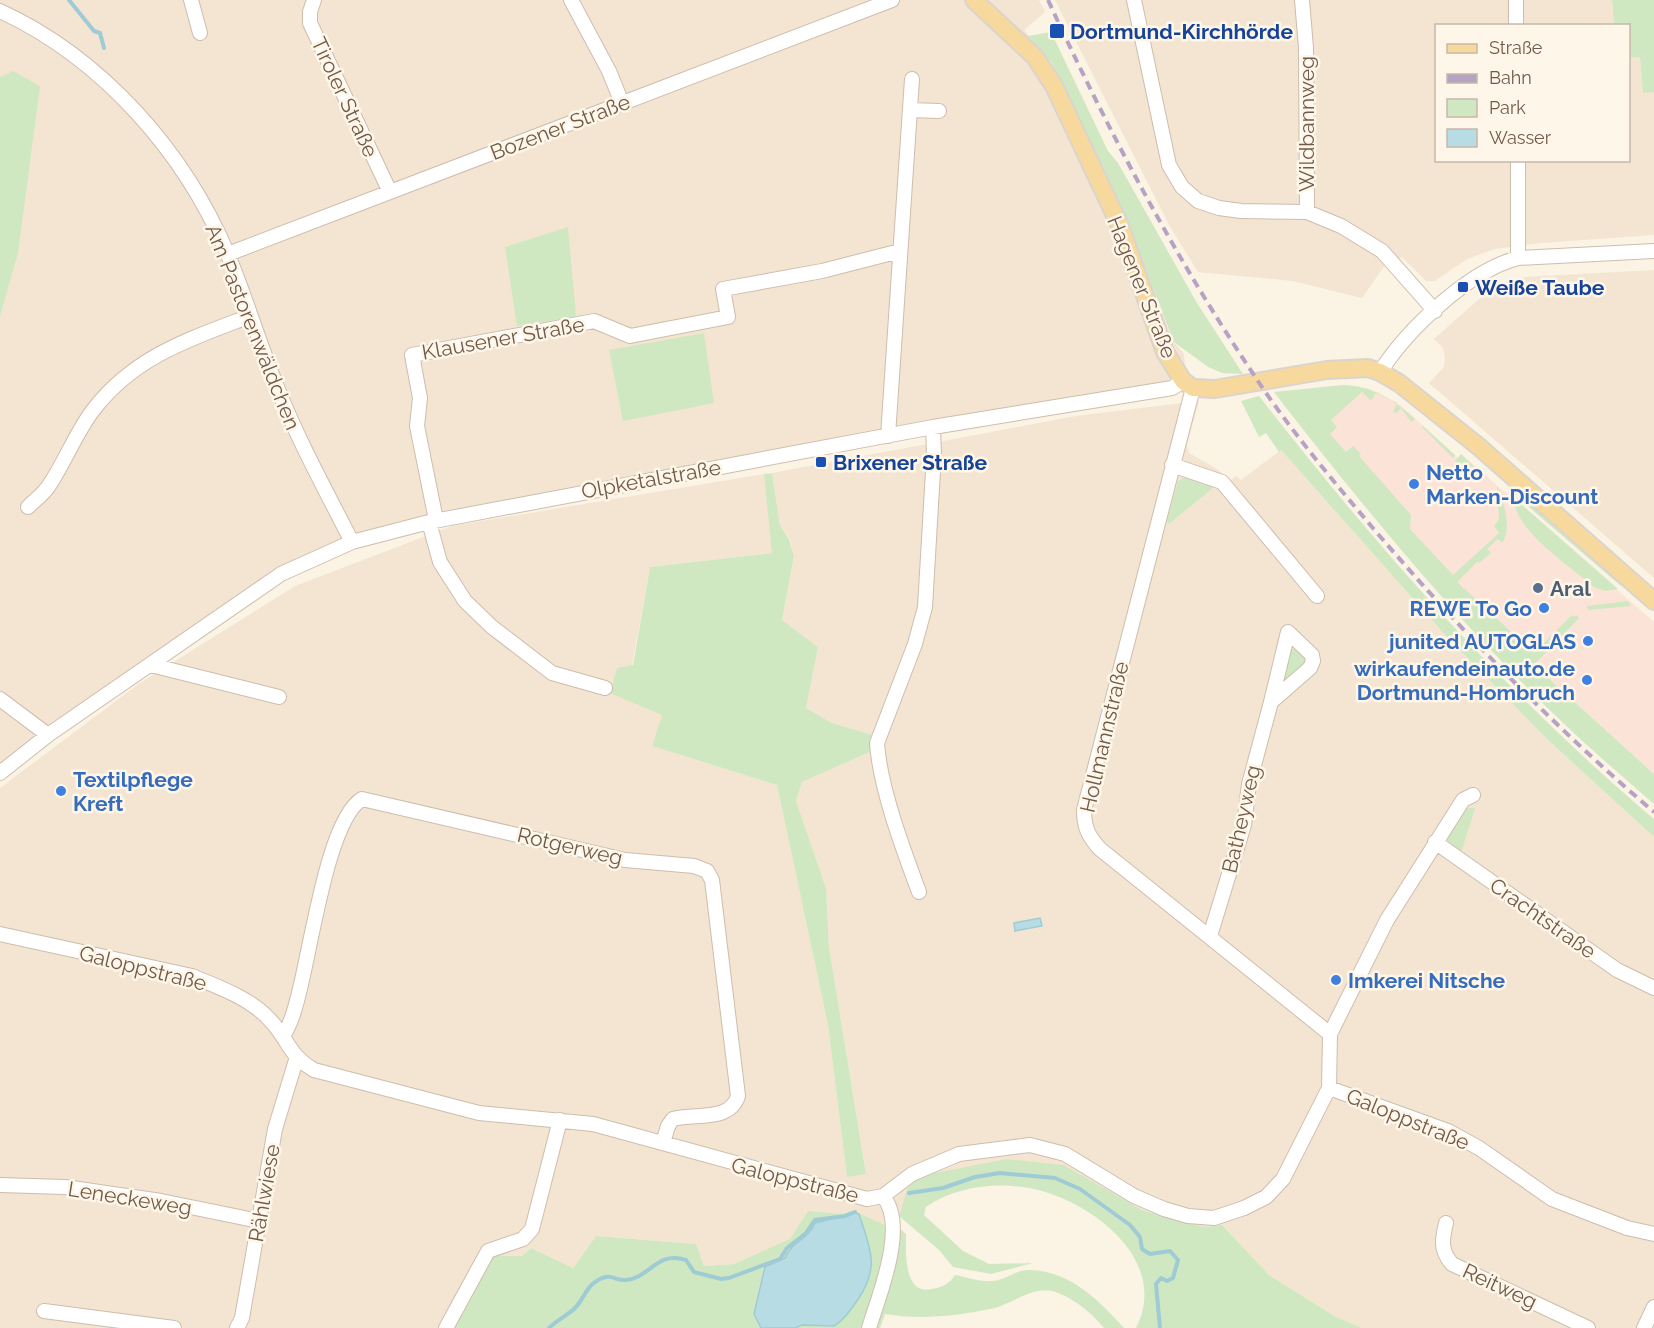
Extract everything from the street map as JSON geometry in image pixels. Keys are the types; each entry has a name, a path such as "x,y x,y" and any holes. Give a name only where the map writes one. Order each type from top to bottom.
{"main road":[{"name":"Hagener Straße","path":"974,0 1035,57 1054,86 1120,226 1165,352 1188,384"},
{"path":"1188,384 1241,387 1327,370 1368,368 1380,372 1399,383 1478,446 1654,601"}],"street":[{"path":"191,0 200,33"},
{"name":"Tiroler Straße","path":"314,0 310,12 310,23 390,192"},
{"path":"571,0 609,71 622,103"},
{"name":"Bozener Straße","path":"228,254 892,0"},
{"path":"1134,0 1169,165 1182,187 1198,201 1219,208 1241,211 1307,212 1341,226 1382,251 1435,311"},
{"name":"Wildbannweg","path":"1302,0 1306,48 1307,212"},
{"path":"1516,0 1516,24"},
{"name":"Am Pastorenwäldchen","path":"0,11 66,48 127,103 168,151 198,197 228,254 298,437 352,542"},
{"path":"888,436 912,79"},
{"path":"910,110 939,111"},
{"path":"1518,162 1518,258"},
{"name":"Klausener Straße","path":"432,521 417,426 420,398 412,355 594,321 630,336 728,317 723,289 822,271 900,251"},
{"path":"1380,372 1394,351 1435,311 1485,272 1504,262 1518,258 1654,251"},
{"path":"28,507 49,486 76,436 94,409 118,382 163,350 250,316"},
{"name":"Olpketalstraße","path":"0,773 48,735 281,574 352,542 432,521 933,427 1188,384"},
{"name":"Hollmannstraße","path":"1188,384 1172,465 1084,810 1084,826 1090,839 1100,849 1330,1034"},
{"path":"918,892 878,760 877,743 915,644 925,607 934,454 933,427"},
{"path":"1172,465 1222,482 1317,596"},
{"path":"432,521 440,562 465,601 485,620 552,673 605,688"},
{"name":"Batheyweg","path":"1210,936 1244,825 1249,784 1288,632 1312,655 1314,661 1310,668 1271,702"},
{"path":"151,665 279,697"},
{"path":"0,699 48,735"},
{"path":"1329,1088 1330,1034 1387,920 1462,800 1473,795"},
{"name":"Rotgerweg","path":"283,1037 295,1011 317,903 345,818 353,804 362,799 625,860 694,866 707,871 712,880 738,1096 735,1104 723,1113 673,1119 668,1126 663,1143"},
{"name":"Crachtstraße","path":"1435,842 1617,970 1654,988"},
{"name":"Galoppstraße","path":"0,934 192,976 250,1003 271,1020 296,1060 314,1070 479,1113 593,1124 867,1199 883,1196 912,1174 959,1154 1030,1145 1065,1154 1134,1196 1164,1209 1188,1216 1215,1218 1266,1197 1284,1179 1329,1088 1448,1131 1479,1149 1552,1199 1627,1227 1654,1234"},
{"name":"Rählwiese","path":"237,1328 242,1318 275,1129 296,1060"},
{"path":"446,1328 488,1251 523,1239 532,1229 560,1120"},
{"name":"Leneckeweg","path":"0,1185 65,1187 161,1201 259,1221"},
{"path":"869,1328 891,1254 892,1217 883,1196"},
{"name":"Reitweg","path":"1446,1223 1442,1241 1444,1254 1452,1263 1588,1328"},
{"path":"1644,1328 1654,1307"},
{"path":"44,1311 174,1328"}],"shaded area":[{"path":"0,0 1039,0 1045,12 1024,30 1052,63 1122,208 1174,342 1184,354 1186,380 978,414 435,514 280,568 39,732 0,765"},
{"path":"1055,0 1612,0 1614,24 1435,24 1435,162 1630,162 1630,58 1640,57 1643,92 1654,92 1654,235 1541,243 1495,249 1467,259 1435,281 1426,281 1402,257 1385,265 1362,298 1293,281 1198,272 1169,225"},
{"path":"1654,270 1654,578 1429,383 1444,367 1443,348 1434,339 1478,300 1502,285 1525,277"},
{"path":"1367,388 1398,403 1458,458 1461,454 1654,622 1654,774 1534,665 1457,584 1320,428"},
{"path":"1199,401 1187,445 1189,453 1217,469 1230,481 1236,476 1241,480 1281,450 1447,637 1550,742 1654,837 1654,1328 1362,1328 1336,1317 1269,1275 1222,1225 1204,1227 1142,1210 1064,1165 907,1189 899,1216 885,1225 852,1210 843,1214 808,1211 791,1239 734,1264 704,1266 696,1244 596,1236 573,1268 531,1248 522,1256 491,1256 450,1328 0,1328 0,788 140,683 295,586 452,526 764,474 773,553 650,567 632,665 662,715 652,746 777,785 828,1025 847,1177 866,1173 829,947 826,888 796,801 802,782 870,752 873,735 832,723 806,708 818,647 782,620 794,556 790,539 780,525 772,473 1076,416"}],"green space":[{"path":"1612,0 1654,0 1654,92 1643,93 1640,57 1630,58 1630,24 1614,24"},
{"path":"1051,32 1108,151 1118,163 1197,303 1243,374 1222,373 1208,367 1174,342 1122,208 1052,63 1028,36"},
{"path":"13,71 40,86 18,253 0,316 0,77"},
{"path":"568,227 576,317 517,326 505,247"},
{"path":"704,333 714,403 623,421 609,350"},
{"path":"1343,385 1364,388 1382,395 1391,400 1376,393 1371,401 1362,392 1331,420 1337,427 1330,434 1346,452 1353,446 1361,454 1359,456 1411,515 1410,529 1453,575 1499,533 1494,526 1499,519 1497,487 1499,489 1507,524 1505,537 1502,543 1498,539 1487,549 1491,553 1479,563 1477,562 1457,582 1534,653 1572,615 1574,617 1577,615 1579,618 1534,665 1654,774 1654,804 1570,730 1446,602 1375,519 1274,392"},
{"path":"1259,396 1397,564 1495,671 1599,771 1654,819 1654,837 1550,742 1447,637 1281,450 1279,452 1266,433 1259,437 1241,401"},
{"path":"1397,404 1415,419 1411,422 1401,408 1397,413 1393,412"},
{"path":"1422,425 1455,455 1453,458 1422,427"},
{"path":"1461,454 1483,475 1477,479 1470,477 1455,462"},
{"path":"772,473 780,525 789,539 794,556 782,620 818,647 806,708 832,723 873,735 870,752 802,782 796,801 826,888 829,947 866,1174 847,1177 828,1025 777,785 652,746 662,715 610,693 617,668 633,665 650,567 772,553 764,474"},
{"path":"1185,477 1214,487 1169,524 1167,521 1178,481"},
{"path":"1525,499 1621,584 1621,586 1523,502"},
{"path":"1514,502 1521,504 1618,589 1605,591 1594,587 1547,549 1526,526"},
{"path":"1628,601 1631,606 1588,610 1587,606"},
{"path":"1297,648 1306,658 1306,665 1282,684 1290,650"},
{"path":"1467,808 1475,808 1461,853 1449,844 1446,836"},
{"path":"1006,1159 1064,1165 1142,1210 1204,1227 1222,1225 1269,1275 1336,1317 1362,1328 1136,1328 1144,1303 1142,1279 1133,1256 1118,1236 1098,1219 1076,1205 1052,1194 1029,1188 989,1186 976,1188 950,1195 926,1207 924,1215 963,1251 989,1264 1033,1263 991,1274 953,1267 939,1250 899,1216 907,1189 920,1176"},
{"path":"852,1210 885,1225 887,1240 868,1328 450,1328 490,1256 522,1256 531,1248 573,1268 596,1236 696,1244 704,1266 734,1264 790,1239 808,1211 843,1214"},
{"path":"900,1229 906,1234 908,1270 916,1286 932,1289 943,1286 955,1275 992,1281 1027,1270 1042,1271 1056,1275 1081,1288 1124,1328 1104,1328 1074,1301 1059,1293 1044,1290 997,1307 964,1314 924,1317 885,1314 880,1328 875,1328 897,1230"}],"water":[{"path":"1040,918 1042,926 1015,931 1014,923"},
{"path":"859,1214 867,1237 871,1266 865,1286 848,1314 834,1326 802,1325 795,1328 761,1328 754,1314 765,1267 785,1258 791,1248 812,1229 815,1223"}],"waterway":[{"path":"69,0 94,31 100,33 104,48"},
{"path":"909,1193 943,1188 975,1177 1000,1173 1055,1178 1080,1189 1130,1225 1140,1237 1142,1249 1150,1254 1170,1251 1178,1260 1173,1278 1167,1281 1161,1278 1156,1284 1160,1328"},
{"path":"549,1328 575,1308 589,1287 605,1277 622,1280 634,1278 661,1261 676,1258 686,1260 694,1272 721,1279 729,1278 780,1259 787,1248 806,1233 815,1220 845,1216 855,1212"}],"railway":[{"path":"1048,0 1093,95 1167,235 1221,325 1293,430 1372,527 1438,602 1507,675 1579,745 1654,812"}],"place":[{"name":"Dortmund-Kirchhörde","path":"1057,31"},
{"name":"Weiße Taube","path":"1463,287"},
{"name":"Brixener Straße","path":"821,462"},
{"name":"Netto Marken-Discount","path":"1414,484"},
{"name":"Aral","path":"1538,588"},
{"name":"REWE To Go","path":"1544,608"},
{"name":"junited AUTOGLAS","path":"1588,641"},
{"name":"wirkaufendeinauto.de Dortmund-Hombruch","path":"1587,680"},
{"name":"Textilpflege Kreft","path":"61,791"},
{"name":"Imkerei Nitsche","path":"1336,980"}]}
